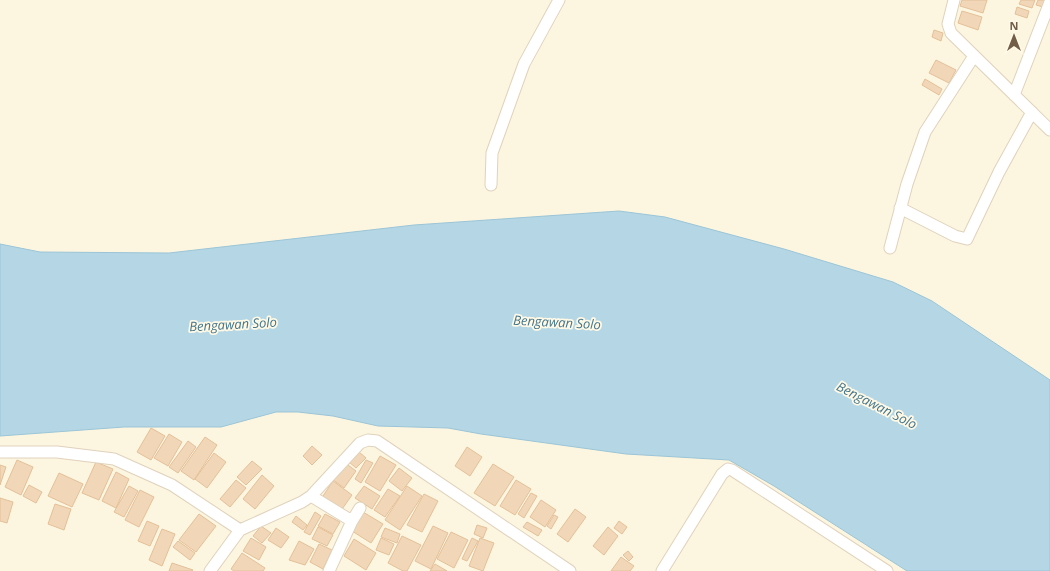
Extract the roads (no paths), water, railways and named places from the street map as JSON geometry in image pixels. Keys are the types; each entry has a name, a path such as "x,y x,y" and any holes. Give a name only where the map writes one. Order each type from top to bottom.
{"street":[{"path":"491,185 492,153 524,64 559,0"},
{"path":"954,0 948,24 952,33 1050,130"},
{"path":"1014,95 1050,2"},
{"path":"890,248 916,154 925,132 974,56"},
{"path":"900,208 956,236 967,239 999,172 1032,112"},
{"path":"210,571 240,530 255,522 294,507 311,496 360,443 368,440 377,441 570,571"},
{"path":"0,452 50,451 114,459 172,485 240,530"},
{"path":"662,571 722,474 728,469 732,470 887,571"},
{"path":"311,496 352,521"},
{"path":"329,571 352,521 360,508"}],"water":[{"name":"Bengawan Solo","path":"619,211 665,217 784,249 893,282 932,301 1050,380 1050,571 907,571 774,486 729,460 626,454 448,428 378,426 333,416 298,412 276,412 221,427 124,427 0,436 0,244 40,252 169,253 414,225"}]}
